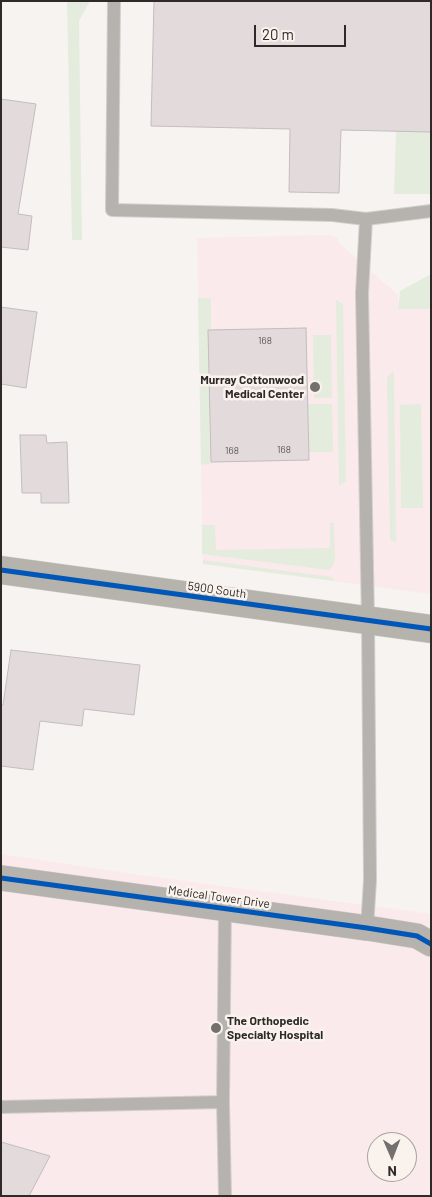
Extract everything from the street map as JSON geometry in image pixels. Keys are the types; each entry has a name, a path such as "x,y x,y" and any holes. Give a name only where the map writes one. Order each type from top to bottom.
{"main road":[{"name":"5900 South","path":"1,570 431,628"}],"street":[{"name":"Medical Tower Drive","path":"1,878 367,928 417,936 431,944"}],"lane":[{"path":"114,1 112,210 332,215 366,220 431,211"},
{"path":"366,220 362,293 368,621 370,880 367,928"},
{"path":"225,908 223,1102 225,1196"},
{"path":"1,1107 223,1102"}],"shaded area":[{"name":"Murray Cottonwood Medical Center","path":"329,235 337,237 341,245 398,295 398,309 431,309 431,594 203,564 197,238"},
{"name":"The Orthopedic Specialty Hospital","path":"1,854 132,874 431,914 431,1196 1,1196"}],"green space":[{"path":"67,1 90,1 79,21 82,240 72,240"},
{"path":"396,131 431,132 431,194 394,194"},
{"path":"431,274 431,309 398,309 400,291"},
{"path":"198,298 211,298 211,329 208,330 210,463 214,463 201,465"},
{"path":"336,300 343,304 346,481 339,486"},
{"path":"313,335 331,335 332,398 314,398"},
{"path":"392,372 394,373 396,543 390,539 387,378"},
{"path":"308,404 332,404 333,452 309,452"},
{"path":"421,404 423,508 401,508 400,405"},
{"path":"330,523 334,523 335,560 333,566 328,570 202,554 202,525 215,525 216,550 330,548"},
{"path":"203,560 332,577 335,581 203,564"}],"building":[{"path":"154,1 431,1 431,132 341,130 339,193 289,192 290,129 151,126"},
{"path":"1,99 36,104 18,214 32,216 28,250 1,247"},
{"path":"1,307 37,312 26,388 1,384"},
{"path":"306,328 309,460 211,462 208,330"},
{"path":"20,435 46,435 47,443 67,442 69,503 41,503 41,493 22,493"},
{"path":"11,650 140,665 134,715 84,709 82,726 40,721 33,770 1,766 1,705 3,705"},
{"path":"1,1142 50,1156 29,1196 1,1196"}],"cycle path":[{"path":"1,570 431,629"},
{"path":"1,878 367,928 417,936 431,944"}],"place":[{"name":"Murray Cottonwood Medical Center","path":"315,387"},
{"name":"The Orthopedic Specialty Hospital","path":"216,1028"}]}
